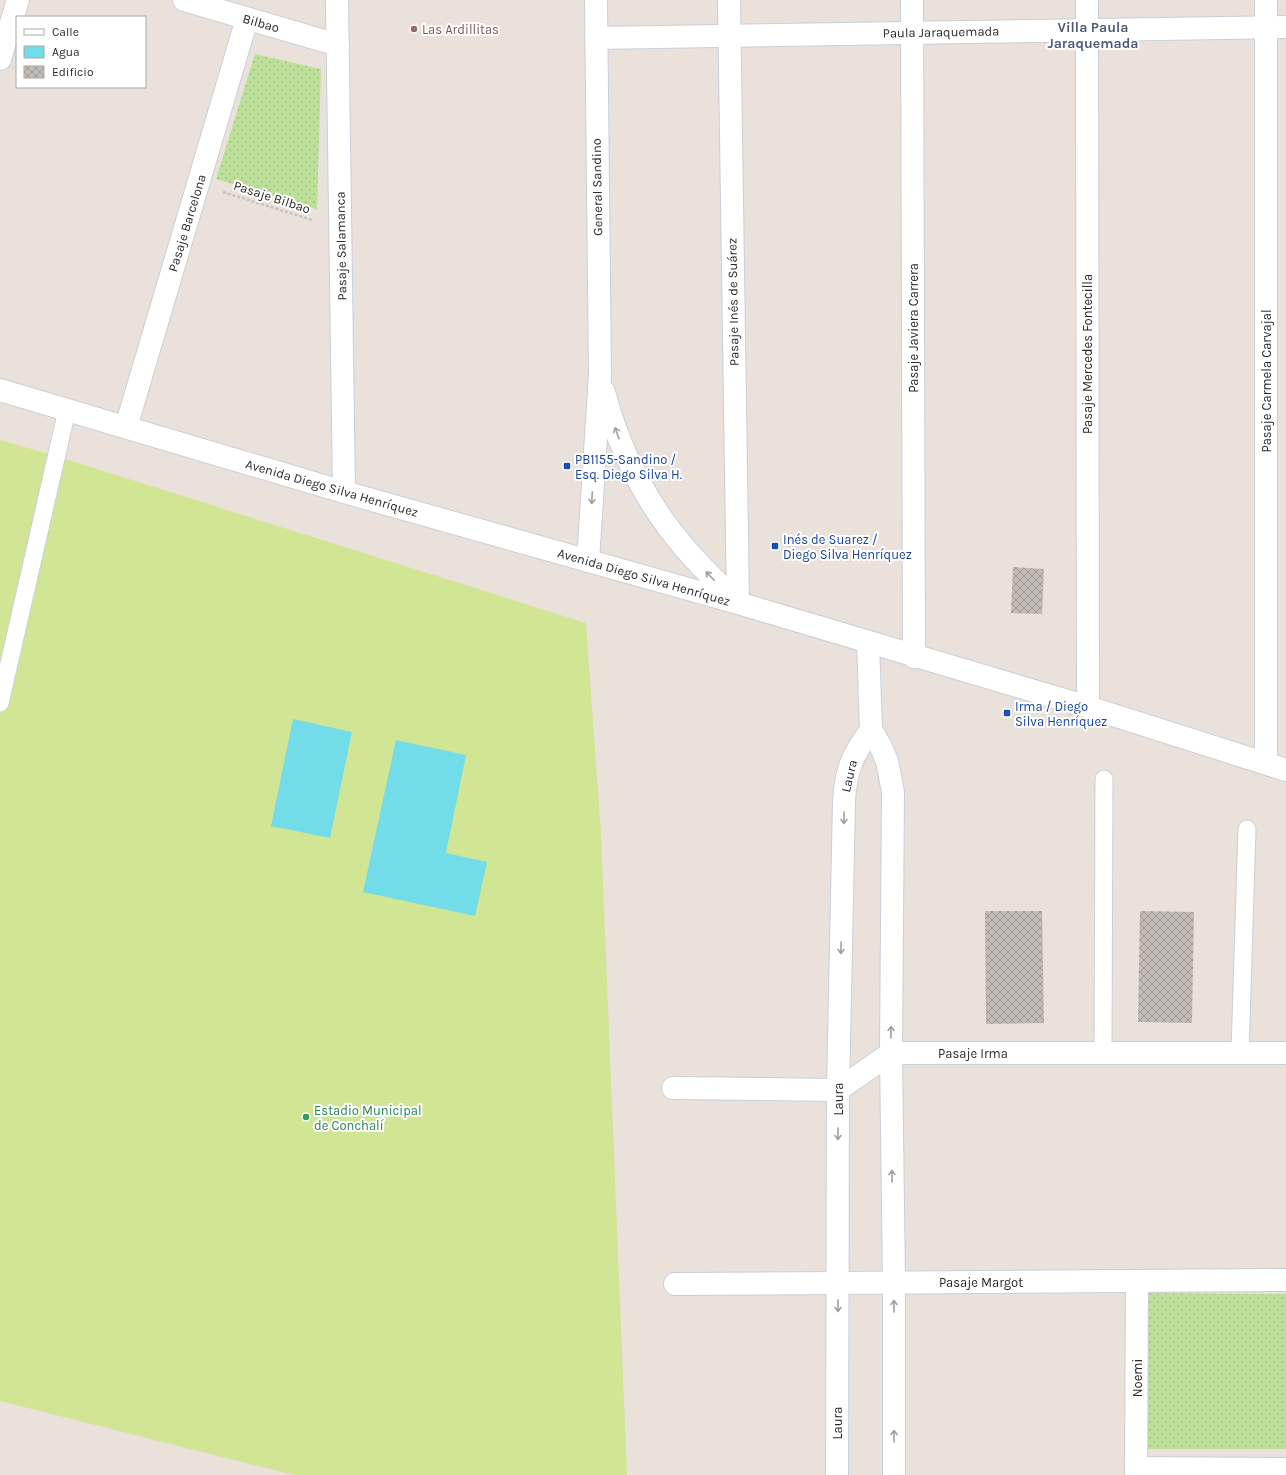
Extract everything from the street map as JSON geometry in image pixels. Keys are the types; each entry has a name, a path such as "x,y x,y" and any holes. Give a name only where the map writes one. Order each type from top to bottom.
{"street":[{"path":"0,59 18,0"},
{"name":"Bilbao","path":"184,0 338,45"},
{"name":"Pasaje Salamanca","path":"337,0 344,492"},
{"name":"General Sandino","path":"588,561 600,375 596,0"},
{"name":"Pasaje Inés de Suárez","path":"729,0 738,603"},
{"name":"Pasaje Javiera Carrera","path":"912,0 914,656"},
{"name":"Pasaje Mercedes Fontecilla","path":"1087,0 1088,707"},
{"name":"Pasaje Carmela Carvajal","path":"1266,0 1276,27 1266,763"},
{"name":"Pasaje Barcelona","path":"126,427 247,19"},
{"name":"Paula Jaraquemada","path":"596,38 1276,27"},
{"name":"General Sandino","path":"600,375 608,407 619,439 649,500 668,528 690,554 738,603"},
{"name":"Avenida Diego Silva Henríquez","path":"0,390 344,492 738,603 1088,707 1286,770"},
{"path":"868,642 871,730 887,761 893,792 891,1053 894,1283 894,1475"},
{"name":"Laura","path":"837,1475 838,1090 845,782 850,763 858,746 871,730"},
{"path":"673,1088 838,1090 891,1053"},
{"name":"Pasaje Irma","path":"891,1053 1286,1053"},
{"name":"Pasaje Margot","path":"675,1284 1286,1280"},
{"name":"Noemi","path":"1136,1471 1138,1281"},
{"path":"1136,1471 1286,1469"}],"lane":[{"path":"0,703 67,410"},
{"path":"1102,1053 1104,779"},
{"path":"1240,1053 1246,829"}],"path":[{"name":"Pasaje Bilbao","path":"198,184 340,229"}],"green space":[{"path":"255,54 321,69 317,209 216,179"},
{"name":"Estadio Municipal de Conchalí","path":"0,440 56,456 586,623 601,833 627,1475 294,1475 0,1401"},
{"path":"1143,1293 1286,1294 1286,1449 1143,1449"}],"water":[{"path":"293,719 352,732 330,838 271,826"},
{"path":"396,740 466,755 446,853 487,862 475,916 363,892"}],"building":[{"path":"1013,567 1044,569 1042,614 1011,613"},
{"path":"985,911 1042,911 1044,1023 986,1024"},
{"path":"1140,911 1194,912 1192,1023 1138,1022"}],"place":[{"name":"Las Ardillitas","path":"414,29"},
{"name":"PB1155-Sandino / Esq. Diego Silva H.","path":"567,466"},
{"name":"Inés de Suarez / Diego Silva Henríquez","path":"775,546"},
{"name":"Irma / Diego Silva Henríquez","path":"1007,713"},
{"name":"Estadio Municipal de Conchalí","path":"306,1117"}],"district":[{"name":"Villa Paula Jaraquemada","path":"1093,36"}]}
